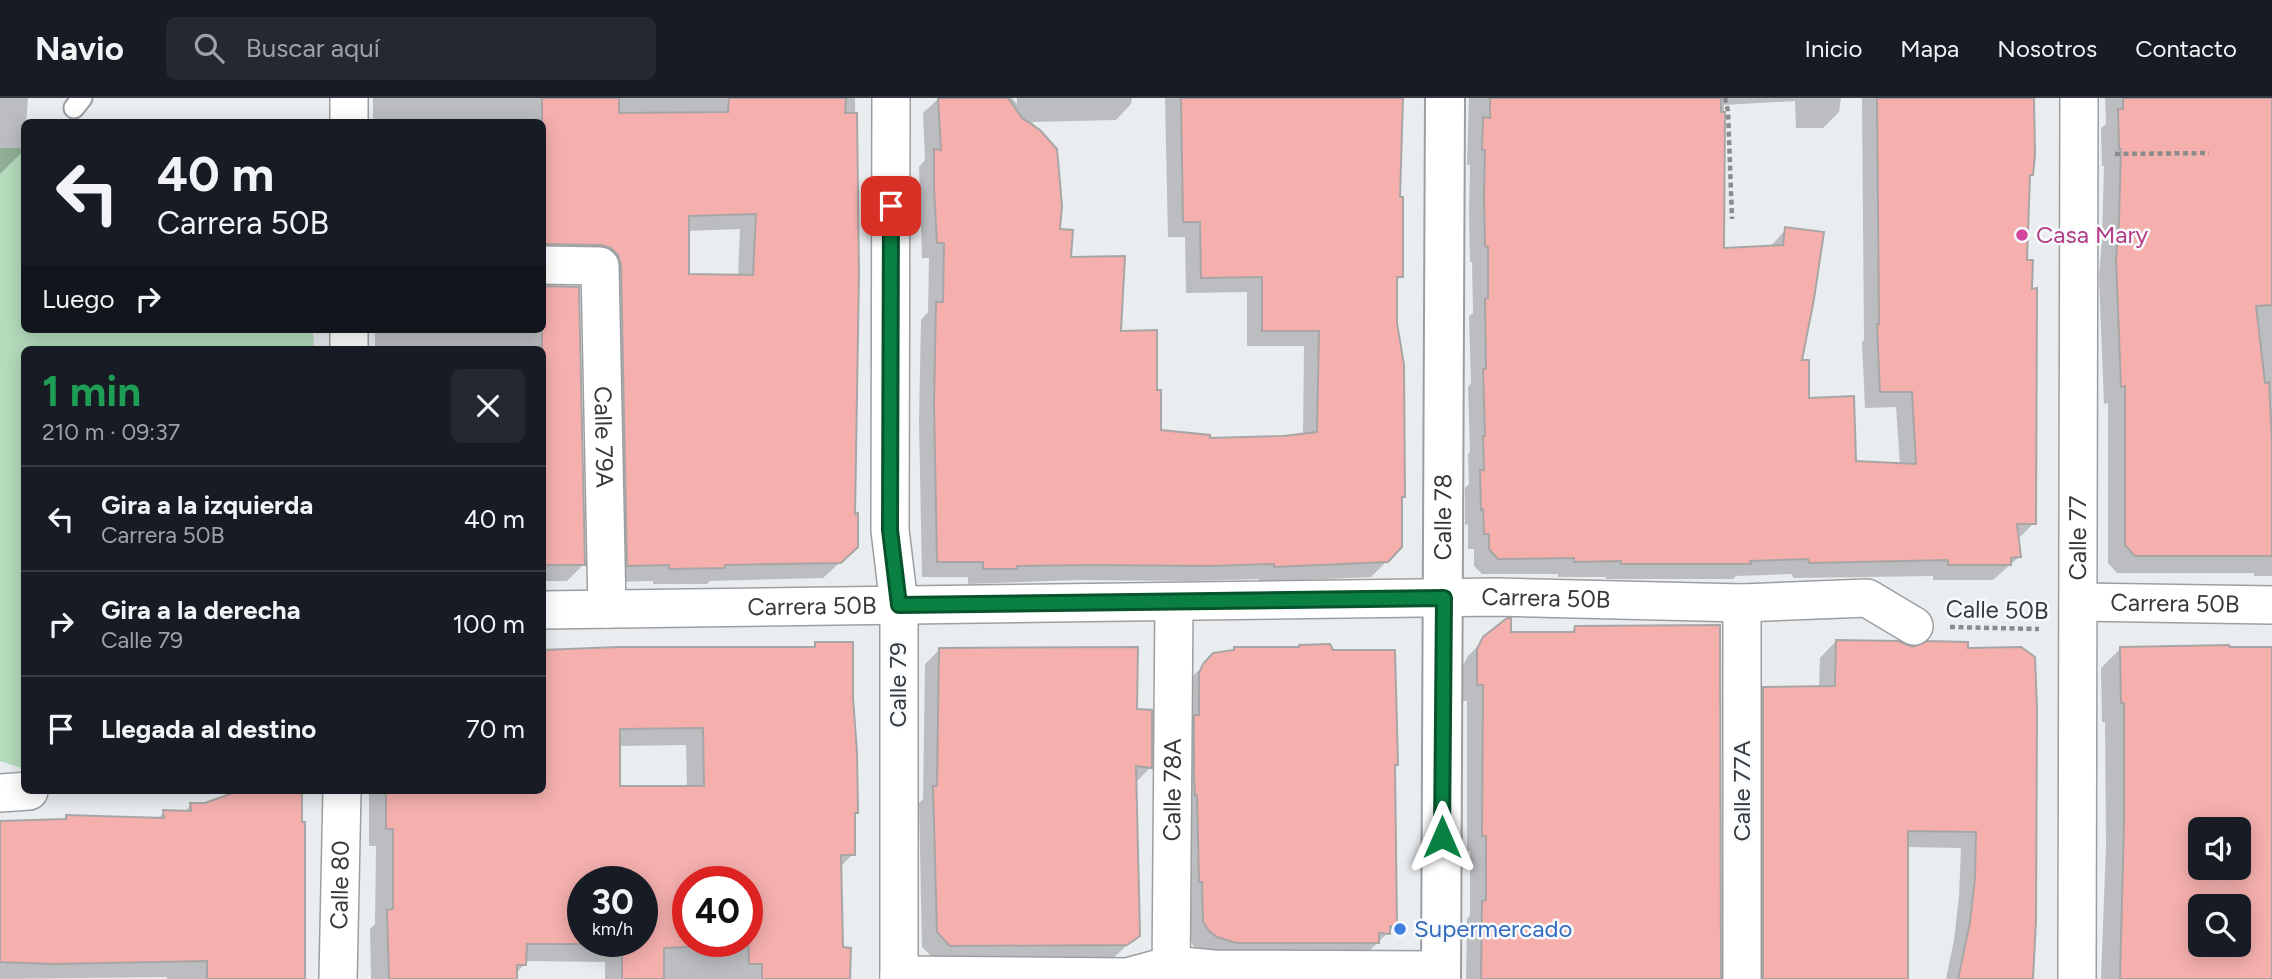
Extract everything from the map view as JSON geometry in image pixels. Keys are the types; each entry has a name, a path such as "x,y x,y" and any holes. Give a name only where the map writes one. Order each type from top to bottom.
{"street":[{"path":"349,98 349,119"},
{"name":"Calle 79","path":"891,98 890,530 899,605 899,977"},
{"name":"Calle 78","path":"1441,974 1445,98"},
{"name":"Calle 77","path":"2077,979 2079,98"},
{"name":"Calle 79A","path":"546,265 600,266 607,609"},
{"name":"Carrera 50B","path":"546,610 1444,598 1742,603 1867,598 1914,626"},
{"name":"Calle 78A","path":"1171,972 1174,602"},
{"name":"Calle 77A","path":"1742,603 1742,979"},
{"name":"Carrera 50B","path":"2079,616 2272,605"},
{"path":"0,793 21,792"},
{"name":"Calle 80","path":"338,979 342,794"},
{"path":"899,977 1127,977 1213,969 1441,974"}],"path":[{"path":"1724,98 1728,111 1732,219"},
{"path":"2079,154 2209,153"},
{"name":"Calle 50B","path":"1914,626 2079,616"}],"green space":[{"path":"0,148 21,148 21,333 313,333 314,346 21,346 21,768 0,761"}],"building":[{"path":"542,98 619,98 619,113 728,112 729,98 846,98 845,113 857,113 859,273 855,514 858,513 858,547 841,563 669,569 669,565 627,566 621,265 618,255 611,248 601,245 546,244 546,119 542,119","holes":["756,214 753,275 689,274 689,216"]},
{"path":"938,98 1008,98 1022,118 1040,130 1057,149 1062,206 1060,229 1073,230 1071,257 1125,256 1121,331 1157,330 1157,390 1161,390 1161,430 1210,435 1210,438 1317,432 1319,331 1262,331 1262,277 1201,278 1200,222 1183,222 1181,98 1403,98 1400,197 1403,197 1403,277 1397,277 1397,323 1404,365 1405,497 1402,497 1402,547 1388,562 1274,567 1274,564 1093,565 983,569 983,562 937,562 934,404 936,302 943,302 944,243 937,243 934,188 934,149 941,150"},
{"path":"1490,98 1721,98 1721,112 1725,112 1724,248 1783,245 1785,227 1824,232 1802,360 1809,360 1809,398 1854,396 1856,461 1916,464 1912,392 1880,392 1877,324 1877,98 2034,98 2035,155 2033,175 2030,175 2027,260 2033,260 2032,289 2037,288 2036,524 2017,524 2021,557 2011,558 2011,565 1948,565 1948,560 1809,563 1808,559 1750,561 1751,564 1621,564 1621,561 1574,562 1574,558 1498,559 1489,549 1489,534 1484,534 1480,470 1484,470 1483,369 1486,369 1485,299 1488,298 1485,150 1482,150 1483,117 1490,118"},
{"path":"2123,98 2272,98 2272,305 2256,306 2265,383 2269,382 2272,556 2135,556 2125,545 2125,386 2121,387 2116,259 2121,149 2118,109 2123,109"},
{"path":"546,286 579,287 585,565 546,565 546,346 542,346 542,333 546,333"},
{"path":"1507,618 1511,618 1511,632 1574,632 1575,626 1720,625 1721,979 1481,979 1482,901 1486,900 1486,836 1482,836 1483,685 1477,685 1477,649 1483,637"},
{"path":"1836,640 1898,641 1913,647 1927,641 1968,642 1968,648 2021,647 2035,657 2036,920 2033,979 1958,979 1970,922 1976,832 1908,831 1908,979 1763,979 1763,687 1835,686"},
{"path":"815,642 853,642 858,813 855,813 855,855 841,855 843,947 851,948 850,979 762,979 762,964 749,964 749,957 763,957 763,866 672,866 672,948 664,948 664,979 622,979 622,957 658,957 658,866 567,866 567,944 527,944 526,965 517,965 517,979 389,979 387,910 393,909 393,829 386,829 386,794 546,794 546,650 815,647","holes":["703,728 704,786 620,786 620,729"]},
{"path":"1330,644 1333,650 1395,650 1398,765 1395,765 1397,927 1390,926 1390,934 1379,933 1379,943 1236,943 1217,937 1203,922 1202,882 1199,882 1194,715 1199,715 1199,673 1213,653 1234,650 1234,647"},
{"path":"1138,647 1137,709 1152,710 1152,768 1136,766 1140,936 1127,945 950,946 937,932 933,786 937,786 939,648"},
{"path":"2120,647 2272,647 2272,979 2120,979 2124,823 2124,703 2121,703"},
{"path":"230,794 302,794 302,822 305,822 305,979 207,979 207,961 53,964 0,962 0,821 66,819 66,815 164,818 163,810 191,811 190,803 205,803"}],"place":[{"name":"Casa Mary","path":"2022,235"},
{"name":"Supermercado","path":"1400,929"}],"route":[{"path":"891,206 890,530 899,605 1444,598 1442,837"}]}
